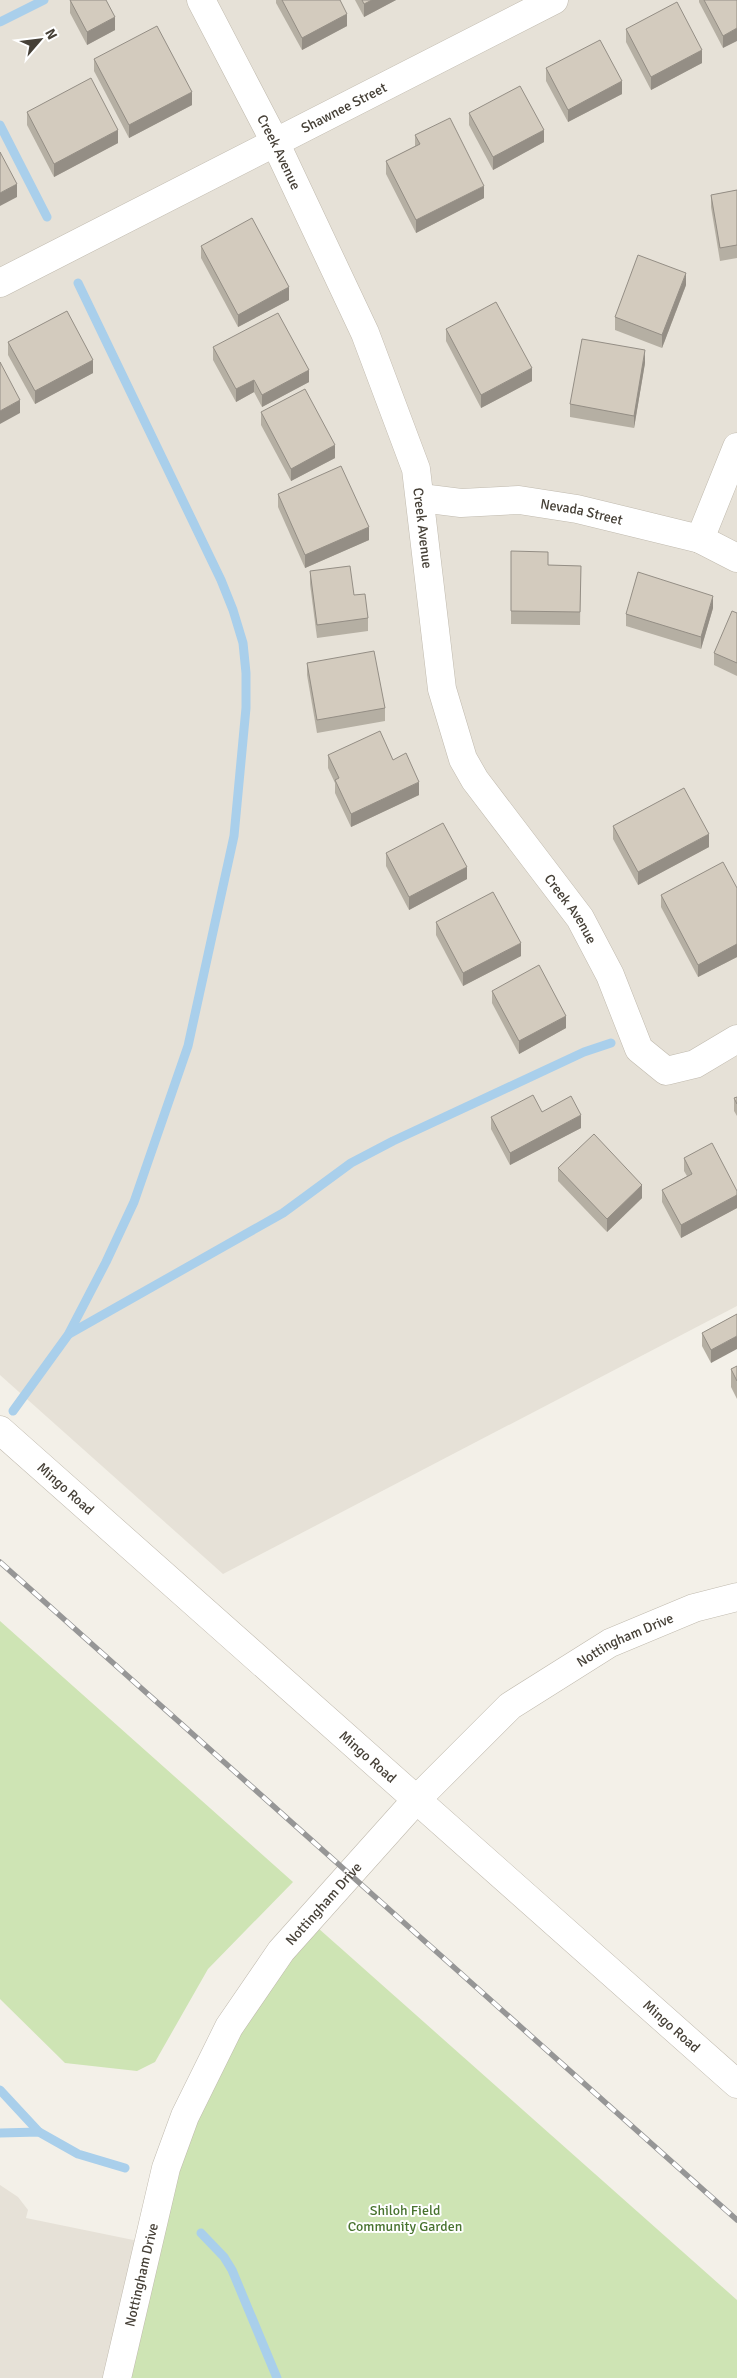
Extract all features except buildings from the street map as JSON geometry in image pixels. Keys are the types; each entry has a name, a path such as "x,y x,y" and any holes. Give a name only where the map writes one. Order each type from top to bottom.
{"street":[{"name":"Creek Avenue","path":"201,0 275,142 365,334 416,469 421,498 442,689 463,759 475,780 580,918 610,974 638,1049 666,1070 695,1064 737,1040"},
{"name":"Shawnee Street","path":"0,283 554,0"},
{"path":"700,539 737,447"},
{"name":"Nevada Street","path":"421,498 461,503 519,500 577,509 700,539 737,558"},
{"name":"Mingo Road","path":"0,1430 737,2084"},
{"name":"Nottingham Drive","path":"117,2378 166,2168 185,2116 229,2028 281,1951 417,1799 510,1706 610,1643 694,1608 737,1597"}],"shaded area":[{"path":"0,0 737,0 737,1306 223,1574 0,1375"},
{"path":"0,2185 18,2197 28,2210 26,2218 148,2243 117,2378 0,2378"}],"green space":[{"path":"0,1621 293,1882 208,1969 155,2062 137,2071 65,2063 0,1999"},
{"name":"Shiloh Field Community Garden","path":"309,1920 737,2300 737,2378 117,2378 185,2116"}],"waterway":[{"path":"0,22 44,0"},
{"path":"0,125 47,217"},
{"path":"13,1411 68,1335 106,1262 134,1202 188,1046 234,836 246,708 246,673 243,643 233,610 221,580 78,283"},
{"path":"69,1334 283,1213 351,1163 393,1141 584,1052 611,1043"},
{"path":"0,2090 39,2132"},
{"path":"0,2133 39,2132 78,2154 125,2168"},
{"path":"201,2233 224,2257 232,2270 277,2378"}],"railway":[{"path":"0,1562 737,2220"}]}
